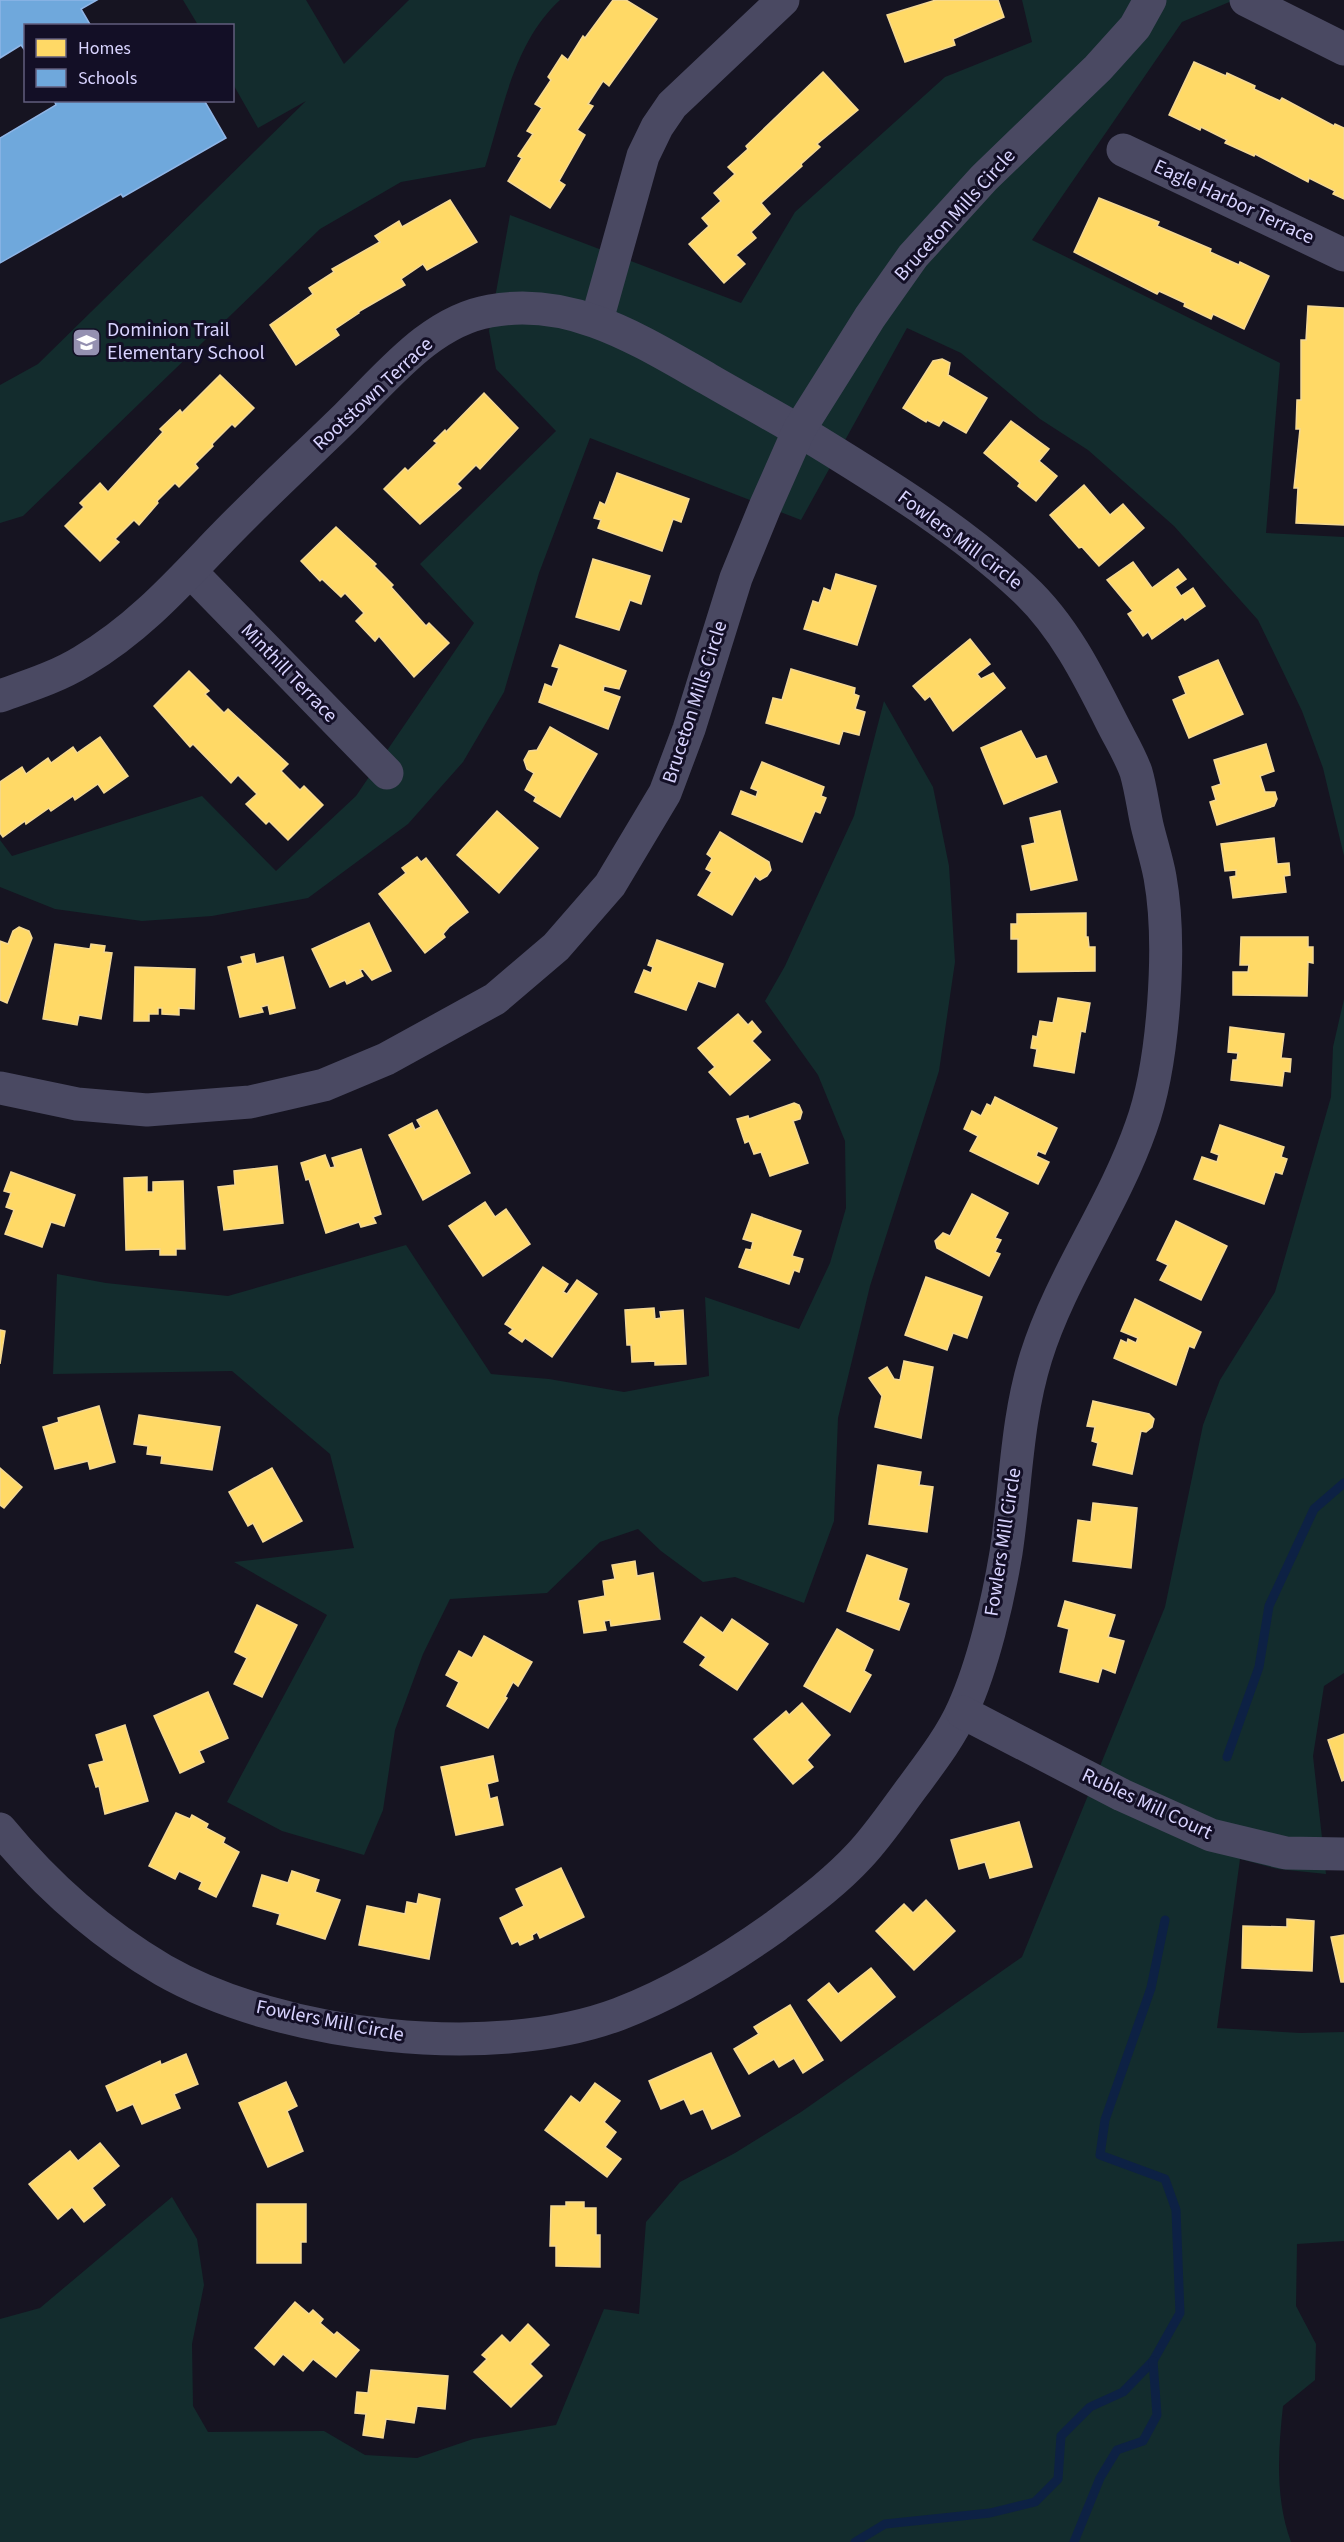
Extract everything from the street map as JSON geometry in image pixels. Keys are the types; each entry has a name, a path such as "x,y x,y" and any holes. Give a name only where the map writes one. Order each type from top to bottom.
{"street":[{"path":"597,320 643,156 657,127 672,105 783,0"},
{"name":"Bruceton Mills Circle","path":"0,1088 76,1104 147,1110 250,1102 324,1085 386,1059 495,999 527,974 587,914 610,885 665,793 689,729 736,578 799,430 870,317 913,256 984,178 1098,68 1135,27 1150,0"},
{"path":"1246,0 1344,49"},
{"name":"Eagle Harbor Terrace","path":"1123,150 1344,255"},
{"name":"Rootstown Terrace","path":"0,696 37,683 82,662 133,626 191,572 219,540 424,340 479,312 551,307 597,320 632,336 799,430"},
{"name":"Fowlers Mill Circle","path":"0,1829 17,1850 92,1922 172,1976 249,2006 322,2024 393,2037 485,2039 558,2029 611,2017 723,1964 824,1891 864,1852 927,1767 962,1712 993,1614 1005,1556 1023,1400 1040,1344 1089,1239 1114,1193 1144,1120 1158,1056 1163,996 1161,882 1135,766 1070,645 1028,592 970,545 872,474 799,430"},
{"name":"Minthill Terrace","path":"191,572 387,773"},
{"name":"Rubles Mill Court","path":"962,1712 1122,1795 1211,1835 1286,1853 1344,1854"}],"green space":[{"path":"183,0 306,0 344,64 409,0 560,0 544,17 521,56 485,167 401,182 320,229 23,516 0,523 0,385 38,364 306,101 258,128 234,86 234,24 197,24"},
{"path":"1022,0 1234,0 1182,22 1032,240 1280,363 1266,533 1344,537 1344,856 1323,768 1302,711 1258,620 1174,526 1088,450 1040,419 961,353 907,328 801,520 590,438 539,573 504,692 463,762 408,824 308,898 212,916 142,921 55,909 0,887 0,840 12,856 202,796 276,871 356,796 474,623 420,564 556,431 496,369 489,331 510,215 741,303 795,212 945,77 1032,42"},
{"path":"884,701 933,787 949,866 955,962 939,1071 870,1286 838,1418 834,1521 804,1603 735,1577 703,1582 661,1551 638,1529 600,1542 547,1593 450,1599 423,1654 395,1730 383,1810 364,1855 282,1831 227,1802 327,1615 234,1562 354,1548 330,1454 232,1371 53,1374 57,1274 106,1283 228,1296 406,1245 491,1374 549,1379 624,1392 709,1376 705,1297 799,1329 830,1263 846,1208 845,1141 818,1075 765,1001 785,966 854,816"},
{"path":"1344,999 1344,1673 1324,1686 1313,1756 1326,1874 1278,1869 1240,1859 1217,2028 1300,2033 1344,2032 1344,2241 1297,2244 1296,2306 1316,2344 1315,2380 1283,2406 1279,2458 1280,2492 1291,2542 0,2542 0,2319 40,2308 172,2197 197,2239 204,2285 192,2344 193,2406 208,2432 324,2431 365,2455 417,2458 473,2439 556,2425 604,2309 639,2314 646,2222 680,2182 735,2153 801,2112 1022,1957 1165,1607 1203,1425 1220,1380 1275,1292 1331,1097 1333,1047"}],"building: Homes":[{"path":"613,0 626,0 657,19 609,86 603,81 588,104 593,106 577,130 585,135 559,181 565,185 550,208 508,181 522,158 518,156 533,134 527,131 542,108 535,104 551,80 548,77 562,55 568,60 583,36 585,38"},
{"path":"936,0 998,0 1004,17 953,39 955,45 905,62 887,15"},
{"path":"1194,62 1226,76 1227,73 1255,86 1254,89 1280,101 1282,98 1334,126 1335,124 1344,128 1344,199 1333,194 1335,191 1309,178 1308,182 1255,154 1254,156 1225,143 1227,140 1201,127 1200,130 1169,115"},
{"path":"823,72 858,110 817,144 820,147 801,164 802,166 761,203 770,214 751,232 756,238 736,255 745,264 724,283 689,244 709,226 702,218 721,201 714,193 735,174 728,167 748,149 746,146"},
{"path":"1099,198 1159,222 1157,226 1211,249 1210,252 1239,265 1240,262 1269,276 1244,329 1213,314 1211,319 1184,306 1185,303 1159,291 1157,294 1074,252"},
{"path":"450,200 477,242 427,270 423,264 401,279 405,285 358,312 335,329 339,335 296,365 270,325 313,294 309,288 334,272 332,269 380,242 375,236 399,221 402,227"},
{"path":"1308,306 1344,308 1344,525 1296,523 1298,488 1294,488 1300,429 1296,429 1297,400 1301,400 1301,340 1306,340"},
{"path":"942,359 950,363 948,375 987,398 966,433 943,420 939,426 927,420 926,422 903,408 933,361"},
{"path":"220,375 254,408 235,427 232,424 212,444 213,446 195,464 198,468 179,487 175,483 157,501 158,503 139,525 134,520 115,539 119,542 100,561 65,526 84,507 80,503 100,483 108,492 163,432 160,429 180,410 182,413"},
{"path":"484,393 518,428 480,469 476,465 457,484 461,488 420,524 384,489 405,468 408,471 437,443 434,441 445,430 446,432"},
{"path":"1011,421 1049,449 1039,461 1057,476 1036,501 1018,486 1020,483 984,453"},
{"path":"617,473 689,499 681,522 673,519 662,551 598,528 601,520 594,518 600,502 605,505"},
{"path":"1084,485 1110,515 1123,504 1144,528 1099,566 1082,547 1079,548 1050,515"},
{"path":"336,527 376,564 374,566 393,585 391,587 426,626 429,623 449,643 414,677 379,636 375,641 356,621 364,613 345,593 341,597 322,579 320,581 301,561"},
{"path":"593,559 650,576 641,604 630,600 619,630 576,617"},
{"path":"1133,562 1152,588 1178,569 1186,579 1175,587 1181,596 1193,588 1205,606 1185,620 1183,617 1152,639 1148,632 1143,636 1128,614 1133,611 1107,580"},
{"path":"836,574 876,586 857,645 804,629 813,601 819,603 824,588 831,591"},
{"path":"970,639 990,664 977,674 981,679 993,673 1005,688 953,731 930,696 925,700 913,686"},
{"path":"560,645 626,671 619,689 604,686 603,691 620,697 608,729 539,702 545,684 552,687 559,668 552,666"},
{"path":"1218,660 1243,714 1189,738 1173,700 1186,694 1179,677"},
{"path":"791,669 855,688 854,694 859,696 855,709 865,712 859,735 843,731 839,744 766,723 773,698 782,700"},
{"path":"189,671 209,691 205,694 224,713 228,709 288,764 281,771 300,790 304,786 323,805 288,840 269,821 266,824 246,804 257,794 238,775 231,783 193,744 190,747 154,706"},
{"path":"550,727 597,754 560,817 534,801 536,797 525,790 534,773 527,769 524,760 529,751 537,750"},
{"path":"1021,731 1036,759 1046,756 1057,782 1004,804 981,748"},
{"path":"100,737 128,776 104,793 98,784 75,800 73,796 51,811 49,808 26,824 25,821 3,837 0,833 0,782 22,767 26,774 48,758 51,763 73,747 77,753"},
{"path":"1266,744 1274,771 1260,776 1265,792 1275,792 1277,799 1274,806 1217,825 1210,802 1216,800 1212,787 1221,784 1214,760"},
{"path":"762,762 824,787 821,796 826,798 820,813 815,811 802,842 732,814 741,791 756,797 758,791 751,788"},
{"path":"497,811 538,848 499,893 457,855"},
{"path":"1060,811 1077,880 1031,890 1022,846 1035,843 1030,818"},
{"path":"720,832 769,862 771,870 760,880 755,876 732,915 698,895 712,872 706,869 712,858 707,854"},
{"path":"1274,838 1277,864 1289,863 1290,875 1284,876 1286,892 1233,898 1230,877 1236,876 1236,870 1225,871 1221,844"},
{"path":"417,857 421,862 426,858 468,912 449,927 443,934 445,937 425,953 379,894 406,873 402,868"},
{"path":"1086,913 1086,937 1088,937 1089,947 1095,947 1095,971 1018,972 1018,939 1011,939 1011,924 1017,924 1017,914"},
{"path":"369,923 391,971 372,980 363,969 360,970 363,976 347,984 345,980 330,987 312,949"},
{"path":"19,927 29,931 32,938 7,1003 0,1000 0,941 8,944 13,931"},
{"path":"1241,937 1308,937 1308,947 1313,947 1313,963 1308,962 1307,996 1233,995 1233,972 1248,972 1249,965 1240,965"},
{"path":"657,940 723,964 715,987 698,981 686,1010 635,992 644,970 651,973 653,967 648,965"},
{"path":"55,944 90,949 91,944 105,946 104,952 112,953 101,1019 79,1015 77,1025 43,1019"},
{"path":"254,954 256,964 283,957 295,1008 270,1014 268,1005 261,1007 263,1012 240,1017 228,967 243,963 241,957"},
{"path":"135,967 195,969 194,1009 179,1008 179,1015 162,1014 162,1008 158,1008 158,1014 149,1014 149,1021 134,1021"},
{"path":"1058,998 1090,1003 1085,1032 1081,1031 1074,1073 1034,1066 1037,1049 1031,1048 1033,1036 1037,1037 1040,1021 1053,1023"},
{"path":"738,1014 748,1025 752,1021 761,1032 752,1041 770,1060 730,1095 709,1072 715,1067 698,1048"},
{"path":"1230,1027 1284,1034 1281,1058 1291,1059 1290,1072 1284,1071 1282,1086 1231,1080 1233,1060 1237,1060 1238,1053 1228,1052"},
{"path":"995,1097 1057,1128 1045,1154 1038,1151 1036,1156 1049,1162 1038,1184 970,1151 978,1136 964,1129 972,1111 981,1116 987,1104 991,1106"},
{"path":"794,1103 799,1105 802,1112 800,1119 793,1121 808,1163 770,1176 761,1152 754,1154 749,1141 745,1143 737,1119 748,1116 749,1119"},
{"path":"437,1110 470,1173 423,1200 389,1135 412,1123 415,1130 421,1127 417,1120"},
{"path":"1220,1125 1284,1147 1281,1157 1287,1159 1282,1174 1275,1172 1264,1204 1194,1179 1202,1157 1217,1162 1219,1155 1211,1152"},
{"path":"361,1149 381,1214 373,1217 376,1223 361,1227 359,1222 326,1233 309,1179 306,1180 301,1163 325,1155 330,1168 335,1167 332,1158"},
{"path":"277,1166 283,1223 224,1230 218,1187 235,1185 234,1171"},
{"path":"11,1172 75,1195 64,1226 51,1222 42,1247 5,1234 14,1210 6,1207 11,1193 4,1191"},
{"path":"147,1177 147,1192 153,1192 153,1182 183,1181 185,1249 176,1249 176,1255 160,1255 160,1249 126,1250 124,1178"},
{"path":"972,1194 1008,1213 995,1238 1001,1240 995,1252 1000,1254 989,1276 937,1248 935,1241 943,1233 950,1236"},
{"path":"485,1202 495,1217 506,1209 530,1244 483,1276 449,1226"},
{"path":"752,1214 801,1231 792,1256 803,1259 799,1272 794,1270 789,1284 739,1267 746,1249 751,1250 753,1242 743,1239"},
{"path":"1176,1221 1227,1246 1201,1300 1160,1280 1168,1265 1157,1260"},
{"path":"543,1267 568,1284 563,1292 567,1294 577,1280 597,1294 552,1357 525,1338 522,1342 509,1333 513,1329 505,1324"},
{"path":"926,1277 982,1297 967,1338 953,1333 947,1350 905,1335"},
{"path":"1135,1299 1201,1332 1194,1348 1189,1346 1176,1385 1114,1358 1121,1340 1127,1343 1128,1339 1136,1343 1138,1338 1121,1331"},
{"path":"654,1308 655,1319 661,1318 660,1312 683,1310 686,1364 655,1365 655,1361 632,1362 631,1345 627,1345 625,1310"},
{"path":"0,1330 5,1331 0,1364"},
{"path":"904,1361 933,1367 921,1438 875,1427 882,1396 869,1378 887,1367 894,1379 900,1380"},
{"path":"1093,1401 1149,1414 1154,1419 1152,1427 1146,1432 1141,1431 1132,1474 1093,1465 1098,1443 1092,1441 1095,1427 1087,1426"},
{"path":"99,1406 115,1462 90,1469 88,1461 55,1469 43,1427 59,1422 58,1418"},
{"path":"139,1415 220,1427 212,1470 161,1463 162,1456 147,1454 148,1446 134,1444"},
{"path":"878,1465 921,1472 919,1485 933,1487 927,1532 869,1524"},
{"path":"0,1468 22,1487 4,1508 0,1505"},
{"path":"272,1468 302,1521 263,1542 253,1523 248,1526 229,1492"},
{"path":"1093,1503 1137,1508 1131,1568 1073,1561 1078,1520 1091,1522"},
{"path":"867,1555 907,1569 898,1600 909,1604 899,1630 847,1611"},
{"path":"635,1561 637,1576 653,1573 660,1619 611,1626 610,1620 604,1621 606,1630 584,1633 579,1601 605,1596 603,1581 615,1579 612,1565"},
{"path":"1065,1601 1115,1615 1108,1637 1124,1641 1115,1673 1102,1668 1098,1682 1060,1672 1069,1629 1058,1626"},
{"path":"257,1605 297,1625 262,1697 234,1684 247,1658 235,1652"},
{"path":"701,1617 723,1633 732,1619 768,1644 737,1690 700,1665 706,1657 684,1642"},
{"path":"837,1629 873,1650 864,1671 871,1675 850,1712 804,1686"},
{"path":"484,1636 532,1662 518,1686 513,1682 505,1697 507,1698 488,1728 447,1706 459,1682 446,1675 459,1651 472,1658"},
{"path":"208,1692 228,1738 199,1751 204,1762 180,1773 154,1716"},
{"path":"802,1703 830,1735 807,1760 813,1767 793,1784 754,1739 786,1711 789,1715"},
{"path":"125,1725 148,1801 105,1814 99,1786 96,1787 89,1765 104,1761 96,1735"},
{"path":"1344,1734 1344,1780 1342,1781 1328,1740"},
{"path":"493,1756 498,1781 487,1784 490,1799 497,1797 503,1825 456,1835 441,1767"},
{"path":"176,1813 190,1819 192,1815 208,1824 206,1828 225,1838 223,1843 239,1852 216,1897 199,1889 202,1882 179,1871 175,1879 149,1866"},
{"path":"1019,1822 1032,1867 990,1878 985,1862 959,1869 951,1840"},
{"path":"561,1868 584,1917 540,1938 537,1932 532,1935 533,1939 520,1945 518,1941 512,1944 500,1918 524,1906 516,1889"},
{"path":"292,1871 319,1880 315,1892 340,1900 325,1939 277,1924 280,1914 253,1906 262,1875 288,1883"},
{"path":"419,1894 440,1899 429,1959 359,1945 367,1906 405,1914 407,1902 417,1904"},
{"path":"926,1900 955,1931 914,1970 876,1931 904,1904 913,1913"},
{"path":"1287,1919 1314,1921 1312,1971 1242,1968 1243,1926 1287,1927"},
{"path":"1344,1935 1344,1982 1341,1982 1331,1937"},
{"path":"871,1968 895,1997 841,2041 808,2000 829,1983 838,1994"},
{"path":"790,2005 823,2060 803,2073 794,2058 779,2067 774,2059 749,2074 734,2049 759,2034 754,2027"},
{"path":"711,2053 740,2116 712,2129 703,2109 691,2114 684,2099 661,2109 649,2081"},
{"path":"186,2054 198,2084 174,2094 180,2108 142,2124 133,2104 117,2111 106,2086 160,2061 161,2065"},
{"path":"286,2082 297,2106 287,2111 303,2151 268,2167 239,2103"},
{"path":"595,2083 620,2101 604,2122 616,2132 605,2147 621,2159 607,2177 545,2130 571,2096 580,2103"},
{"path":"100,2143 119,2166 92,2188 105,2205 84,2222 72,2207 58,2219 29,2184 70,2151 78,2161"},
{"path":"566,2202 584,2202 584,2208 596,2208 596,2235 600,2235 600,2267 556,2266 556,2246 550,2246 551,2206 566,2206"},
{"path":"257,2204 306,2204 306,2242 301,2242 301,2263 257,2263"},
{"path":"295,2302 309,2314 313,2310 323,2319 320,2323 334,2335 337,2332 359,2350 336,2377 313,2359 303,2371 283,2354 274,2365 255,2348"},
{"path":"528,2324 549,2345 530,2364 542,2376 511,2407 474,2372 487,2359 482,2355 502,2335 510,2343"},
{"path":"371,2370 448,2376 445,2409 417,2406 414,2423 386,2419 383,2438 363,2435 366,2414 355,2413 357,2392 368,2393"}],"building: Schools":[{"path":"0,0 97,0 81,9 90,24 24,24 24,49 21,45 0,58"},
{"path":"55,102 205,102 226,138 123,197 121,194 0,263 0,138 56,105"}],"waterway":[{"path":"1227,1757 1259,1667 1269,1606 1314,1509 1344,1483"},
{"path":"855,2542 885,2524 990,2513 1035,2502 1058,2479 1061,2436 1090,2407 1123,2392 1153,2361 1180,2313 1176,2210 1165,2179 1100,2155 1105,2120 1151,1988 1165,1920"},
{"path":"1074,2542 1100,2478 1117,2450 1143,2441 1157,2415 1153,2361"}],"place":[{"name":"Dominion Trail Elementary School","path":"86,342"}]}
